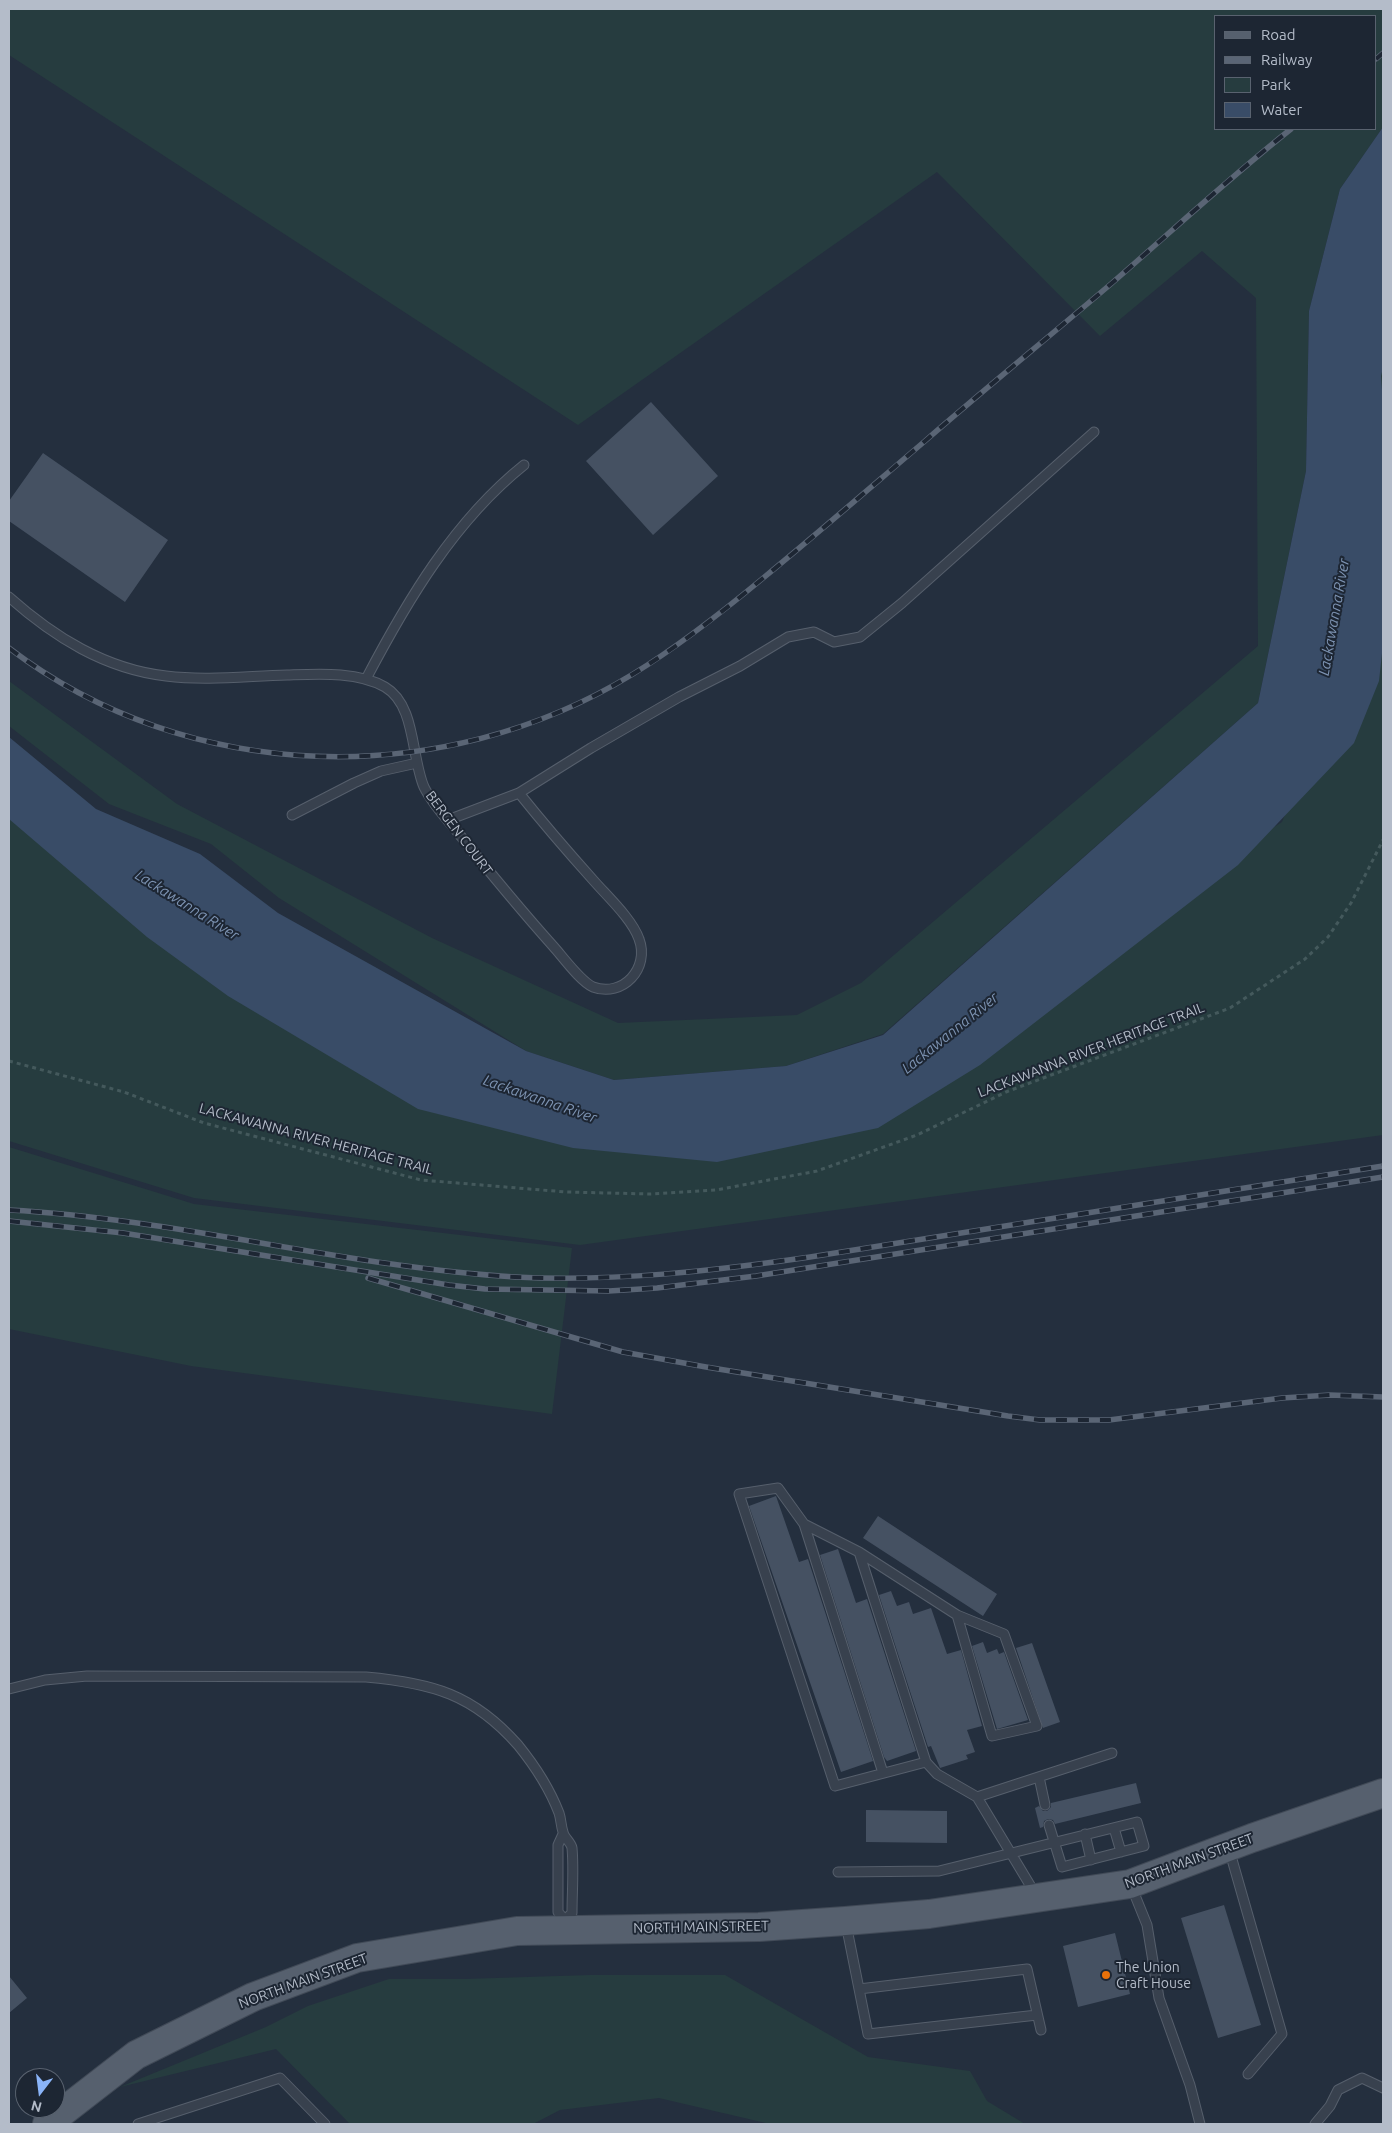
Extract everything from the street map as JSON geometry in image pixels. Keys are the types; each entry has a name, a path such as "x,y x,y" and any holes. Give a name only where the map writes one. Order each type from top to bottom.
{"main road":[{"name":"NORTH MAIN STREET","path":"47,2124 136,2055 253,1997 357,1958 517,1931 565,1925 759,1927 845,1921 929,1914 1130,1884 1383,1793"}],"lane":[{"path":"448,820 520,793 591,748 679,697 740,666 788,637 814,632 834,642 860,637 902,603 1094,432"},
{"path":"366,679 396,622 448,544 505,480 524,465"},
{"name":"BERGEN COURT","path":"9,597 26,612 74,647 112,663 137,670 165,676 200,678 322,674 366,679 391,691 403,708 425,788 448,820 518,907 590,985 603,988 619,988 627,984 637,972 639,964 641,948 638,935 614,904 544,826 520,793"},
{"path":"292,816 354,783 382,771 417,763"},
{"path":"883,1773 804,1524 778,1488 739,1494 835,1786 926,1762"},
{"path":"804,1524 859,1552 957,1615 1004,1634 1037,1726 992,1736 957,1615"},
{"path":"859,1552 926,1762 937,1774 977,1797 1038,1897"},
{"path":"9,1689 45,1680 87,1676 366,1677 399,1680 431,1687 454,1695 476,1707 500,1725 528,1757 546,1784 560,1815 563,1834 572,1845 572,1913 565,1925"},
{"path":"977,1797 1112,1753"},
{"path":"1039,1777 1045,1805"},
{"path":"838,1872 939,1871 1011,1852 1053,1842 1085,1834 1114,1828 1137,1822 1144,1846 1062,1867 1053,1842 1050,1825"},
{"path":"1114,1828 1122,1852"},
{"path":"563,1834 558,1845 558,1912 565,1925"},
{"path":"1085,1834 1091,1860"},
{"path":"1229,1847 1282,2034 1248,2074"},
{"path":"1130,1884 1148,1925 1159,1998 1190,2085 1200,2124"},
{"path":"845,1921 868,2034 1037,2015"},
{"path":"859,1990 1028,1969 1041,2030"},
{"path":"138,2124 280,2078 325,2124"},
{"path":"1315,2124 1330,2106 1338,2090 1362,2078 1383,2088"}],"path":[{"name":"LACKAWANNA RIVER HERITAGE TRAIL","path":"9,1061 124,1092 204,1123 421,1180 566,1192 651,1194 716,1190 817,1171 917,1135 1006,1092 1230,1008 1305,959 1328,937 1352,903 1383,840"}],"green space":[{"path":"9,9 1383,9 1383,127 1340,189 1309,311 1306,471 1258,703 883,1034 786,1066 614,1080 526,1051 279,898 211,844 109,804 9,726 9,681 177,804 432,938 618,1023 797,1015 861,983 1258,646 1256,298 1202,251 1100,336 937,172 578,425 9,55"},
{"path":"1383,297 1383,1135 580,1245 194,1198 9,1141 9,814 349,1058 755,1104 1097,939 1282,822 1349,655"},
{"path":"9,1147 194,1204 572,1248 552,1414 191,1366 9,1329"},
{"path":"590,1975 725,1975 868,2057 970,2071 987,2101 1025,2124 770,2124 659,2098 560,2110 533,2124 350,2124 276,2049 120,2087 266,2027 308,2006 389,1979 465,1979"}],"water":[{"name":"Lackawanna River","path":"1383,127 1383,368 1381,376 1383,404 1383,644 1379,681 1354,743 1238,865 980,1065 878,1128 717,1162 573,1148 418,1109 228,996 147,937 9,819 9,737 96,809 200,854 278,913 526,1051 614,1080 786,1066 883,1035 1258,703 1306,471 1309,311 1340,189"}],"building":[{"path":"651,402 718,476 653,535 586,461"},
{"path":"43,453 168,540 125,602 9,521 9,501"},
{"path":"776,1496 799,1562 808,1559 873,1761 841,1772 749,1506"},
{"path":"878,1516 997,1594 983,1616 863,1538"},
{"path":"838,1549 856,1603 867,1599 916,1751 887,1761 884,1757 820,1555"},
{"path":"891,1591 897,1606 909,1602 913,1614 931,1608 947,1654 961,1650 982,1726 967,1730 975,1752 966,1755 968,1759 940,1768 931,1746 928,1747 879,1595"},
{"path":"983,1642 987,1653 997,1649 999,1654 1004,1652 1028,1720 997,1729 972,1646"},
{"path":"1032,1643 1060,1722 1043,1728 1016,1648"},
{"path":"1136,1783 1141,1803 1055,1824 1053,1820 1048,1819 1044,1821 1043,1827 1040,1828 1035,1808 1039,1806 1043,1811 1047,1811 1051,1807 1051,1803"},
{"path":"866,1810 947,1811 947,1843 866,1842"},
{"path":"1224,1905 1261,2025 1218,2038 1181,1918"},
{"path":"1115,1933 1130,1994 1078,2007 1063,1946"},
{"path":"9,1976 27,1998 9,2013"}],"railway":[{"path":"1377,58 1383,53"},
{"path":"9,648 80,693 156,726 235,747 317,756 399,753 480,739 559,712 633,674 683,641 731,604 1089,303 1290,130"},
{"path":"9,1210 73,1215 136,1223 388,1264 451,1272 515,1277 626,1277 737,1267 810,1257 1383,1166"},
{"path":"9,1221 123,1233 449,1285 485,1289 609,1291 657,1288 756,1276 1383,1177"},
{"path":"368,1278 623,1352 1040,1420 1109,1420 1282,1398 1330,1395 1383,1397"}],"place":[{"name":"The Union Craft House","path":"1106,1975"}]}
